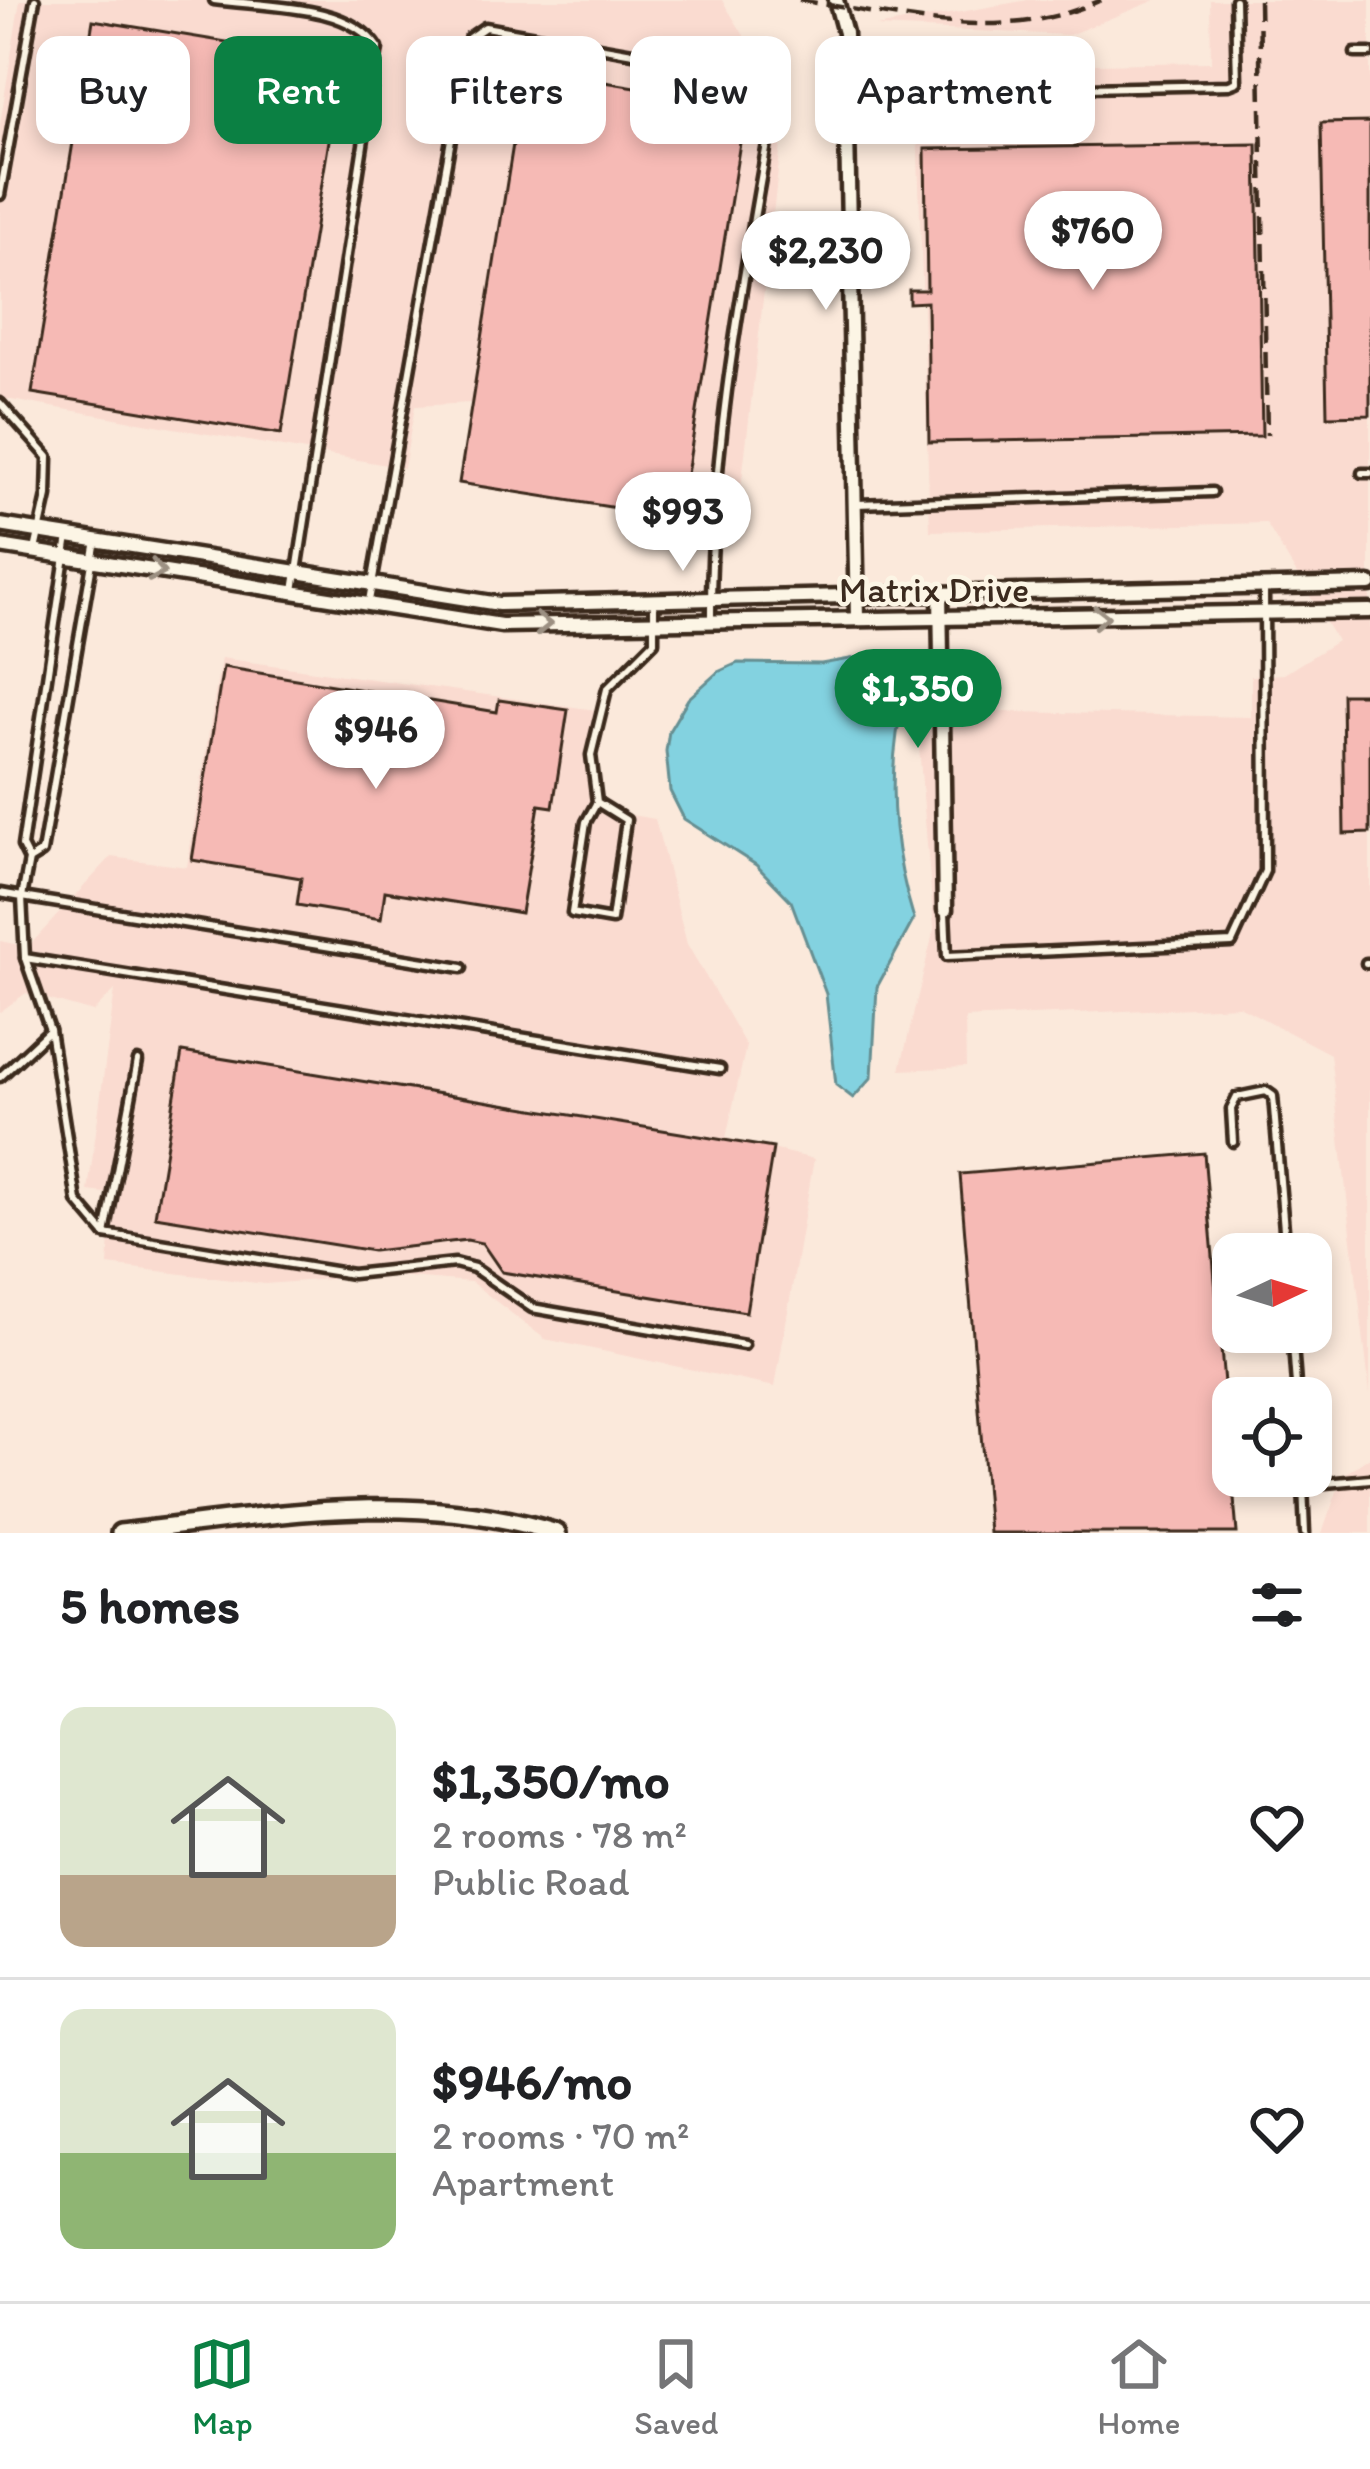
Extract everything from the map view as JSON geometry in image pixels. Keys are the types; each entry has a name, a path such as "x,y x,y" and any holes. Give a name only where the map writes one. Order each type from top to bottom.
{"street":[{"path":"836,0 845,36"},
{"path":"847,144 856,618"},
{"name":"Matrix Drive","path":"0,526 499,604 1370,584"},
{"name":"Matrix Drive","path":"0,546 501,625 1370,610"},
{"path":"940,593 945,910"},
{"path":"120,1533 415,1505 507,1517 557,1533"}],"lane":[{"path":"0,194 35,0"},
{"path":"214,0 345,20 366,30 378,48 293,595"},
{"path":"1095,88 1237,82 1235,0"},
{"path":"369,603 469,38 485,27 775,78 782,92 771,121 716,467 711,621"},
{"path":"1355,53 1370,53"},
{"path":"0,403 48,457 47,496 35,550"},
{"path":"853,504 1213,492"},
{"path":"68,536 22,846 29,860 22,898 26,958 50,1030 77,1202 105,1234 352,1274 455,1263 474,1268 532,1308 744,1345"},
{"path":"29,860 42,852 96,540"},
{"path":"945,910 947,956 1232,944 1265,871 1264,587"},
{"path":"597,802 626,820 612,920 572,913 586,822 597,802 591,755 607,689 647,655 654,642 654,598"},
{"path":"0,893 462,968"},
{"path":"26,958 720,1069"},
{"path":"0,1077 50,1030"},
{"path":"105,1234 138,1061"},
{"path":"1232,1142 1231,1109 1237,1097 1266,1091 1273,1096 1284,1233"},
{"path":"1332,1480 1370,1479"},
{"path":"1304,1497 1305,1533"}],"shaded area":[{"path":"20,0 722,0 744,36 630,36 630,144 781,144 735,540 679,518 459,483 471,403 415,406 404,468 0,398 0,124"},
{"path":"1028,0 1156,0 1069,35 876,27"},
{"path":"1210,0 1370,0 1370,1393 1330,1054 1239,1006 965,1018 966,1067 900,1070 934,929 916,710 1251,717 1251,676 1284,674 1337,641 1266,523 930,531 918,144 1095,144 1095,64 1211,62"},
{"path":"221,658 603,711 589,808 655,819 687,944 746,1046 726,1138 814,1159 775,1387 545,1339 471,1282 383,1275 265,1284 108,1265 113,1194 88,1191 115,990 93,1012 26,993 0,1012 0,941 28,947 111,857 187,867"},
{"path":"1370,1457 1370,1533 1322,1533 1343,1475"}],"water":[{"path":"873,655 897,662 905,679 893,804 914,919 877,987 872,1077 853,1098 836,1085 826,994 791,901 756,865 684,819 670,791 666,751 669,731 688,699 718,672 738,663 821,664"}],"building":[{"path":"93,20 214,40 214,144 328,144 281,434 32,393 73,144 190,144 190,36 90,36"},
{"path":"606,82 630,86 630,144 740,144 680,518 459,483 513,144 606,144"},
{"path":"1370,122 1370,415 1327,416 1321,123"},
{"path":"1257,144 1262,436 929,442 927,302 909,303 909,290 927,290 925,149"},
{"path":"223,667 497,712 499,700 568,710 553,807 539,805 521,913 385,891 381,919 297,905 301,878 192,860"},
{"path":"1342,694 1370,694 1370,833 1344,834"},
{"path":"182,1052 773,1148 746,1312 502,1272 482,1243 467,1240 373,1251 155,1216"},
{"path":"1204,1153 1212,1245 1212,1353 1221,1353 1223,1377 1212,1377 1212,1497 1234,1497 1237,1533 989,1533 960,1174"}],"railway":[{"path":"799,0 913,19 989,24 1064,14 1101,0"},
{"path":"1259,0 1267,435"}]}
